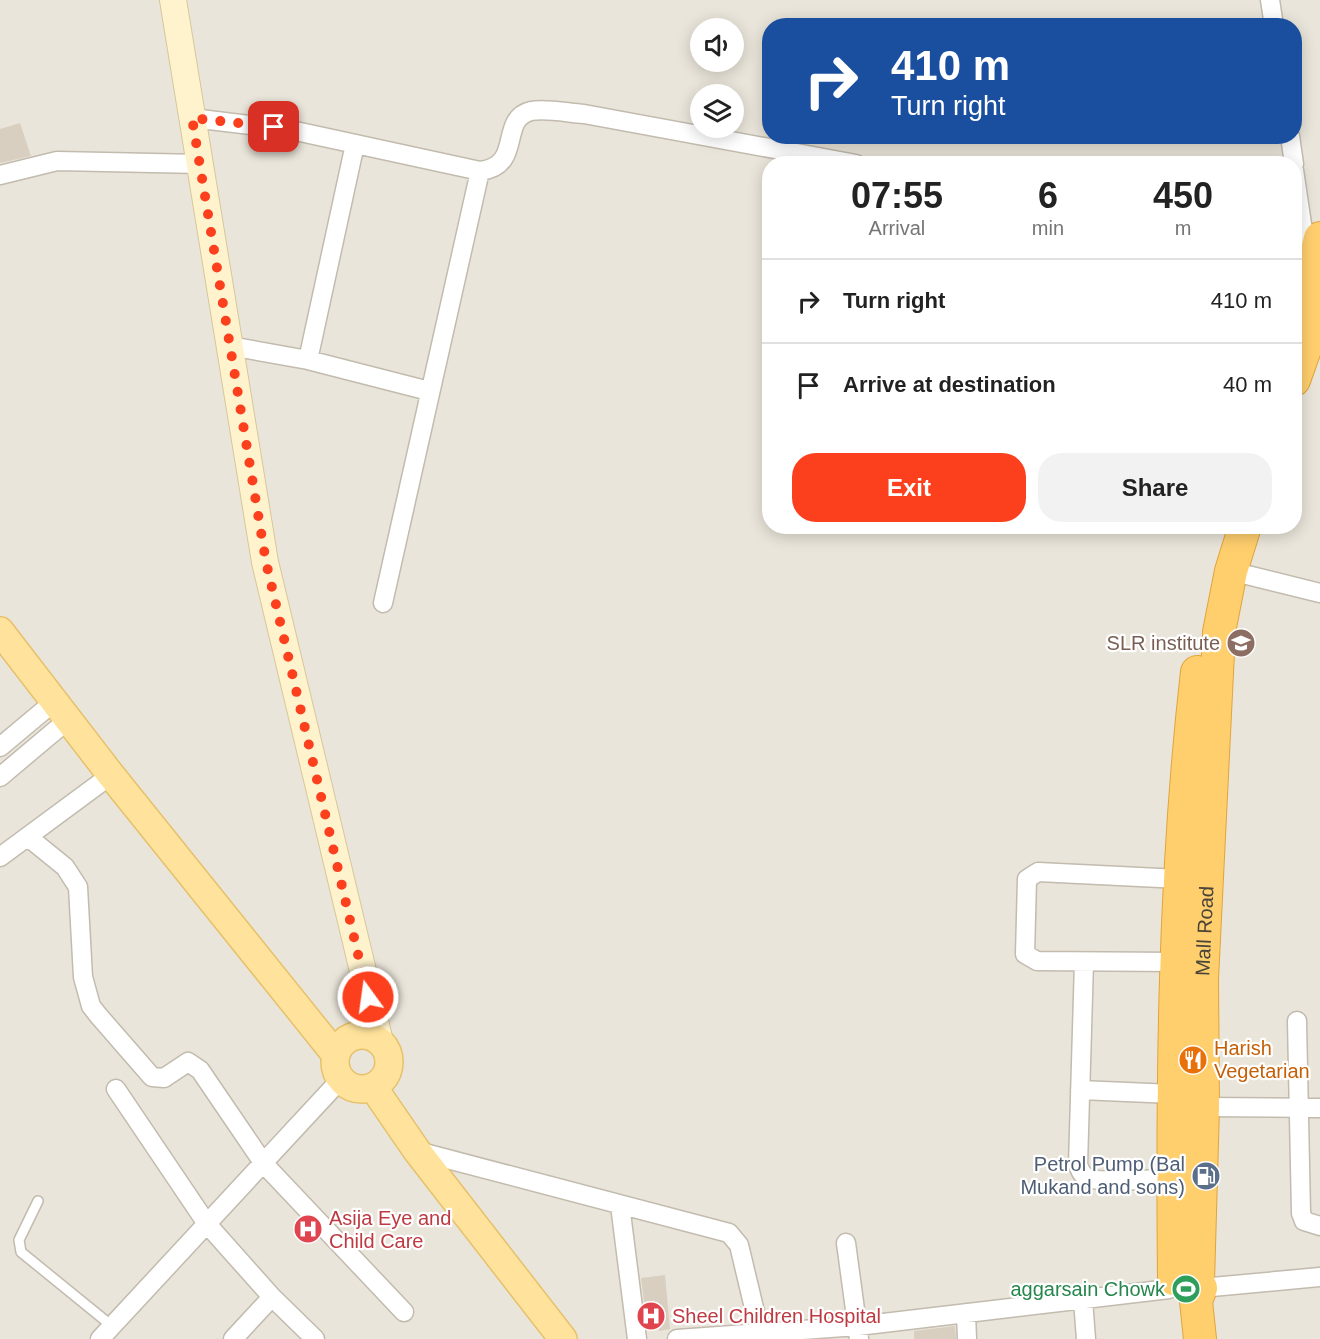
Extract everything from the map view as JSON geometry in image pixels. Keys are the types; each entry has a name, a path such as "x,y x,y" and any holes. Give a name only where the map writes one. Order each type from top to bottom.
{"highway":[{"path":"1302,288 1311,259"},
{"path":"1302,323 1311,259"},
{"path":"1180,1339 1186,1290 1173,1178 1173,1094 1180,879 1188,752 1202,628 1224,534"},
{"name":"Mall Road","path":"1200,1339 1186,1290 1203,1107 1202,979 1219,632 1231,571 1243,534"}],"main road":[{"path":"0,630 111,775 339,1067 357,1088 373,1087 386,1076 389,1058 380,1042 373,1037 355,1036 346,1040 339,1067"},
{"path":"373,1087 417,1151 563,1339"}],"street":[{"path":"173,0 266,562 380,1042"},
{"path":"1270,0 1273,18"},
{"path":"192,118 291,130 480,171 494,169 504,162 512,132 519,119 529,111 584,114 812,156"},
{"path":"308,360 355,144"},
{"path":"0,175 57,161 200,164"},
{"path":"383,603 480,171"},
{"path":"1302,212 1311,259"},
{"path":"230,345 308,360 429,391"},
{"path":"1231,571 1320,593"},
{"path":"0,747 62,710"},
{"path":"0,777 62,710"},
{"path":"0,857 111,775"},
{"path":"28,837 65,867 78,887 83,977 91,1006 98,1015 152,1077 164,1078 184,1062 192,1063 264,1164 404,1312"},
{"path":"1176,962 1037,961 1025,954 1029,877 1038,872 1180,879"},
{"path":"1084,962 1078,1165 1084,1176 1099,1180 1173,1178"},
{"path":"1297,1021 1300,1213 1304,1221 1320,1226"},
{"path":"106,1333 264,1164 339,1067"},
{"path":"116,1089 207,1224 272,1297 315,1339"},
{"path":"1080,1090 1173,1094"},
{"path":"1203,1107 1320,1108"},
{"path":"417,1151 729,1233 736,1239 760,1333"},
{"path":"620,1205 637,1339"},
{"path":"846,1243 858,1333"},
{"path":"677,1339 760,1333 858,1333 966,1313 1320,1277"},
{"path":"233,1339 272,1297"},
{"path":"1083,1300 1086,1339"},
{"path":"966,1313 967,1339"}],"lane":[{"path":"38,1201 19,1240 21,1252 106,1333"}],"shaded area":[{"path":"0,0 1320,0 1320,1339 0,1339"}],"building":[{"path":"20,123 31,156 0,163 0,129"},
{"path":"665,1275 670,1329 659,1331 658,1322 647,1325 641,1278"},
{"path":"955,1326 956,1339 914,1339 914,1331"}],"place":[{"name":"SLR institute","path":"1241,643"},
{"name":"Harish Vegetarian","path":"1193,1060"},
{"name":"Petrol Pump (Bal Mukand and sons)","path":"1206,1176"},
{"name":"Asija Eye and Child Care","path":"308,1229"},
{"name":"aggarsain Chowk","path":"1186,1289"},
{"name":"Sheel Children Hospital","path":"651,1316"}],"route":[{"path":"274,127 192,118 266,562 368,997"}]}
